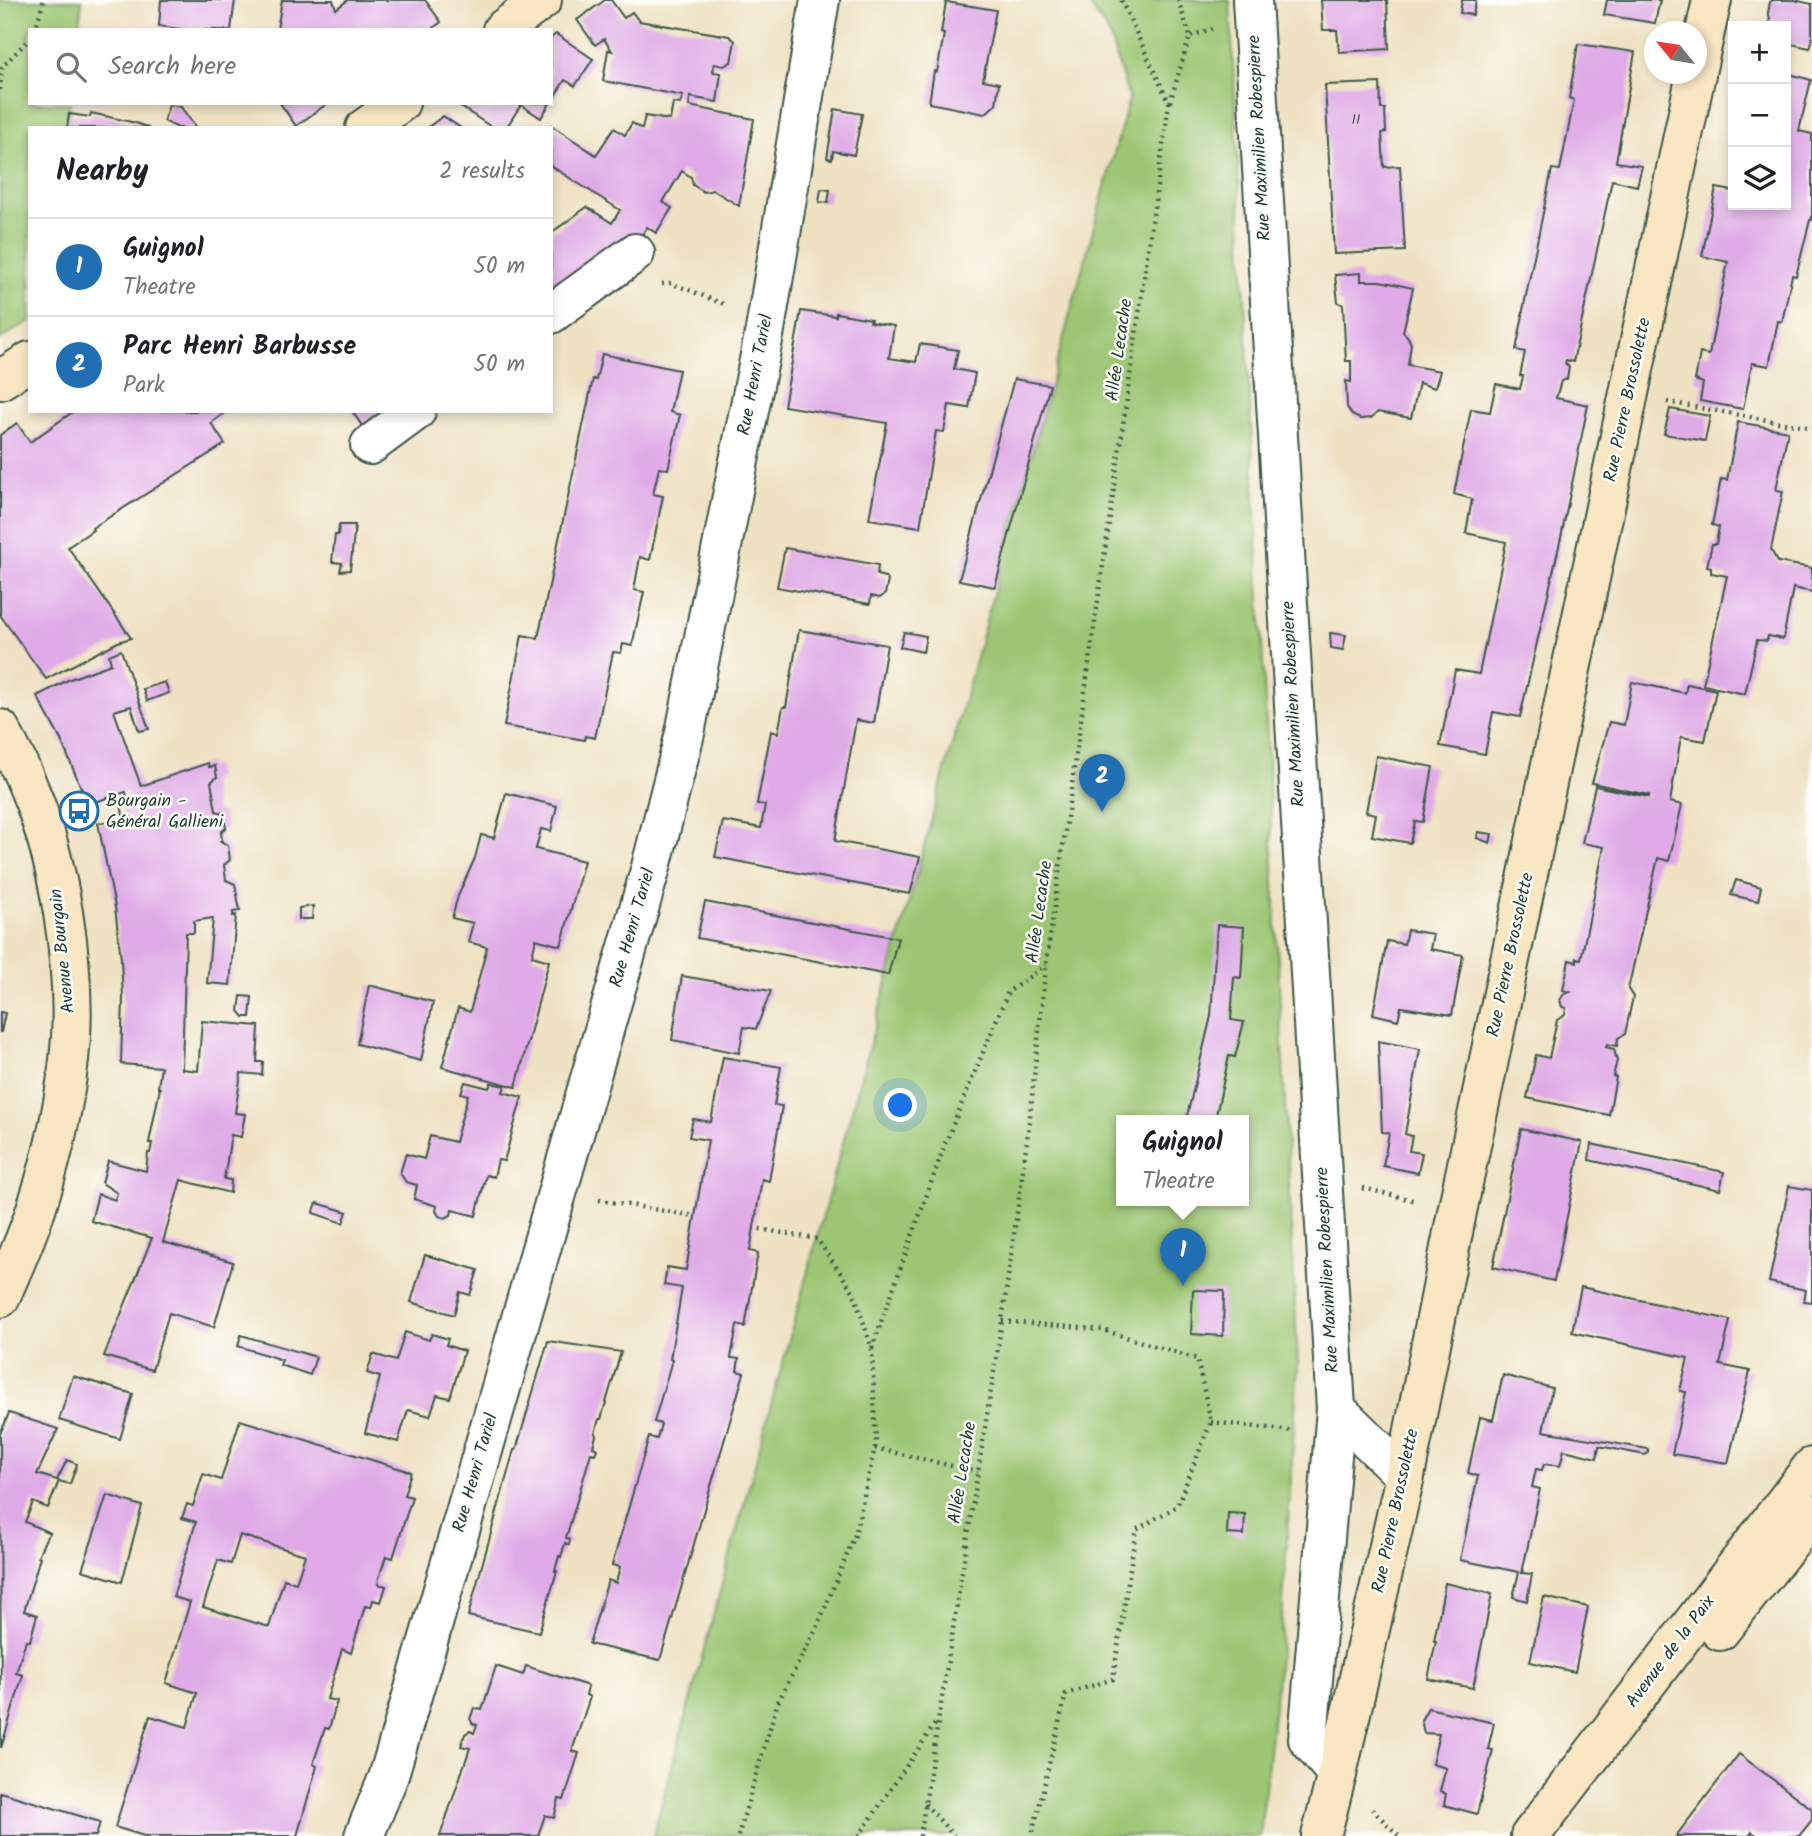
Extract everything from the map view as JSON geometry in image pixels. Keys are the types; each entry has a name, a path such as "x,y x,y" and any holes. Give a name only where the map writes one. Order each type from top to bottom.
{"street":[{"name":"Rue Henri Tariel","path":"364,1836 388,1777 651,867 685,733 768,315 820,0"},
{"name":"Rue Pierre Brossolette","path":"1707,23 1712,0"},
{"name":"Rue Maximilien Robespierre","path":"1253,13 1336,1409 1308,1740 1337,1774"},
{"name":"Rue Pierre Brossolette","path":"1321,1836 1405,1476 1457,1212 1694,84"},
{"path":"368,126 397,105"},
{"path":"553,313 635,253"},
{"path":"0,380 28,362"},
{"path":"370,445 413,413"},
{"name":"Avenue Bourgain","path":"0,729 31,793 52,861 64,919 71,1035 65,1093 52,1155 36,1210 0,1298"},
{"path":"1336,1409 1405,1476"},
{"name":"Avenue de la Paix","path":"1530,1836 1812,1467"},
{"name":"Avenue de la Paix","path":"1559,1836 1812,1514"}],"path":[{"path":"36,28 44,0"},
{"path":"1121,0 1169,103"},
{"path":"1178,0 1190,36 1232,23 1253,13"},
{"name":"Allée Lecache","path":"920,1836 1002,1321 1028,1133 1046,965 1169,103 1190,36"},
{"path":"0,90 1,66 28,40"},
{"path":"658,284 671,283 722,304 768,315"},
{"path":"1629,394 1812,428"},
{"path":"872,1349 945,1144 1008,992 1046,965"},
{"path":"1322,1177 1457,1212"},
{"path":"557,1193 695,1216"},
{"path":"738,1836 778,1704 817,1626 855,1535 875,1448 872,1349 854,1293 817,1238 754,1228"},
{"path":"1002,1321 1103,1330 1197,1359 1211,1422 1177,1506 1136,1530 1113,1679 1066,1694 1032,1836"},
{"path":"1211,1422 1295,1431"},
{"path":"875,1448 978,1472"},
{"path":"859,1836 937,1721"},
{"path":"925,1804 954,1836"}],"green space":[{"path":"0,0 82,0 79,28 28,28 28,105 70,105 67,126 28,126 28,322 0,339"},
{"path":"1086,0 1230,0 1298,1364 1280,1651 1260,1836 653,1836 1129,99 1109,33"}],"building":[{"path":"161,0 235,0 231,28 159,26"},
{"path":"282,0 333,0 336,9 348,0 425,0 441,22 434,28 277,28"},
{"path":"605,0 611,0 624,18 632,12 639,21 729,36 735,41 731,62 724,66 714,64 713,72 721,73 717,102 690,97 689,106 754,119 739,206 713,190 704,192 693,185 691,177 682,171 663,202 672,208 656,233 647,227 639,240 656,251 553,300 553,232 587,207 612,223 620,210 553,167 553,126 596,155 614,128 625,135 632,123 642,129 645,116 670,120 673,103 680,104 683,96 603,81 608,50 612,51 604,39 595,45 577,20"},
{"path":"1321,0 1387,0 1389,49 1339,52 1337,30 1323,30"},
{"path":"1462,0 1476,0 1473,15 1460,13"},
{"path":"1607,0 1660,0 1655,21 1604,15"},
{"path":"1794,0 1812,4 1810,48 1791,44 1791,21 1769,21 1770,2"},
{"path":"946,2 996,10 983,80 999,83 996,104 985,114 929,103 944,34 941,33"},
{"path":"556,34 593,59 575,86 565,80 553,99 553,36"},
{"path":"1578,44 1635,52 1616,162 1642,166 1637,186 1612,180 1573,362 1566,360 1565,363 1569,367 1567,379 1561,381 1556,398 1588,405 1562,533 1520,717 1493,712 1485,754 1440,746 1455,670 1479,674 1506,542 1466,533 1472,499 1454,494 1471,409 1490,412 1496,384 1520,389 1525,352 1516,350 1552,169 1560,170 1574,100 1569,98"},
{"path":"1791,74 1811,80 1799,131 1812,134 1812,220 1796,276 1792,275 1782,322 1778,321 1769,366 1752,363 1743,409 1700,401 1703,383 1695,380 1700,353 1709,355 1728,262 1702,256 1716,188 1728,190 1728,210 1791,210"},
{"path":"1380,83 1381,109 1385,109 1386,132 1382,133 1384,167 1400,166 1405,251 1334,254 1325,85"},
{"path":"169,105 181,107 195,126 174,126 164,121"},
{"path":"281,105 325,105 296,126"},
{"path":"458,105 521,105 507,126 490,126"},
{"path":"521,105 549,105 541,118"},
{"path":"835,109 862,114 854,155 833,151 832,159 827,158"},
{"path":"91,113 144,126 67,126 69,114 90,117"},
{"path":"443,116 458,126 430,126"},
{"path":"821,189 830,190 828,203 819,202"},
{"path":"1361,273 1361,281 1380,281 1413,288 1403,332 1411,344 1408,365 1440,371 1435,388 1419,383 1411,418 1378,412 1371,418 1360,419 1352,415 1347,407 1346,381 1351,382 1351,361 1346,361 1343,305 1338,302 1335,275"},
{"path":"801,311 836,316 836,313 894,326 889,358 916,362 920,344 958,350 954,369 975,373 969,408 949,405 944,432 936,431 920,527 869,519 887,423 784,406"},
{"path":"602,354 679,370 670,412 680,415 668,469 659,468 653,494 663,496 650,560 640,557 634,590 644,592 632,646 623,644 621,653 613,652 595,738 585,736 585,740 504,726 522,635 538,638 593,379 596,380"},
{"path":"1014,379 1050,385 995,587 959,580"},
{"path":"1670,409 1710,416 1705,441 1664,434"},
{"path":"71,413 224,413 211,423 225,444 92,528 93,530 68,547 131,638 46,679 0,615 0,435 17,423 30,442"},
{"path":"353,413 395,413 367,433"},
{"path":"1738,422 1788,431 1776,490 1783,491 1771,550 1778,562 1812,568 1812,592 1793,588 1783,639 1768,636 1767,641 1757,640 1745,694 1703,685 1727,576 1711,573 1711,567 1707,566 1712,544 1716,544 1719,527 1712,525 1721,479 1727,480"},
{"path":"339,525 355,525 350,570 340,571 342,563 332,562"},
{"path":"785,548 878,565 877,575 888,581 885,594 880,598 871,596 870,604 777,587"},
{"path":"799,630 887,645 874,723 856,720 835,841 920,857 910,894 715,857 723,821 761,828 765,805 757,804 771,731 778,733 783,707 786,707"},
{"path":"904,632 926,636 923,652 900,647"},
{"path":"1330,633 1346,635 1343,650 1331,648"},
{"path":"121,650 149,729 139,731 131,706 114,711 141,786 208,763 209,767 215,766 217,777 211,782 216,811 223,813 226,828 221,832 222,841 219,841 228,845 230,860 224,865 226,880 235,884 240,911 233,912 233,916 236,915 230,985 207,983 213,918 194,921 194,933 186,933 182,1069 198,1071 202,1021 259,1026 257,1062 263,1062 262,1075 241,1073 235,1113 245,1114 241,1137 231,1135 224,1179 231,1180 230,1193 181,1180 163,1242 233,1262 214,1327 169,1313 152,1370 104,1356 152,1238 91,1221 98,1194 115,1200 117,1193 102,1183 108,1161 146,1171 160,1088 161,1067 121,1064 121,959 115,907 98,823 131,818 123,815 121,804 128,803 126,792 88,804 61,740 37,696 70,679 111,664 109,655"},
{"path":"165,682 169,693 147,701 143,689"},
{"path":"1632,682 1685,693 1687,684 1716,690 1705,741 1681,737 1670,802 1682,805 1669,861 1658,858 1628,989 1633,997 1625,1034 1618,1038 1617,1046 1607,1044 1606,1047 1614,1049 1617,1061 1609,1115 1527,1098 1536,1055 1549,1058 1557,1020 1565,1015 1566,1008 1562,1007 1560,1000 1564,994 1570,992 1563,990 1569,960 1577,962 1577,958 1581,959 1604,847 1582,843 1595,786 1649,797 1592,783 1609,722 1624,725"},
{"path":"1376,756 1433,767 1423,822 1415,821 1410,843 1372,836 1376,814 1366,812"},
{"path":"506,793 557,806 551,831 541,829 536,849 584,861 561,946 536,939 532,956 549,961 516,1087 442,1067 458,1008 470,1012 487,947 468,942 473,923 452,918 481,835 494,838"},
{"path":"1478,832 1492,834 1490,843 1477,838"},
{"path":"1736,880 1761,887 1758,901 1731,895"},
{"path":"705,902 898,938 888,975 697,938"},
{"path":"313,906 312,919 299,919 299,908"},
{"path":"1217,925 1244,927 1241,978 1234,977 1231,1020 1244,1022 1235,1057 1229,1056 1216,1115 1187,1115 1211,1016"},
{"path":"1407,930 1433,934 1430,949 1463,955 1452,1015 1401,1007 1398,1020 1373,1014 1387,941 1404,944"},
{"path":"682,976 771,991 756,1029 744,1027 739,1053 672,1040"},
{"path":"369,985 433,1002 421,1061 357,1044"},
{"path":"241,996 252,997 250,1017 244,1017 239,1011"},
{"path":"0,1012 5,1013 1,1032 0,1032"},
{"path":"1378,1041 1420,1049 1405,1134 1412,1136 1409,1151 1422,1153 1418,1173 1383,1166 1389,1133 1382,1132"},
{"path":"723,1057 781,1067 774,1105 782,1106 769,1181 762,1179 750,1251 758,1253 745,1327 737,1325 731,1358 739,1359 737,1371 744,1373 660,1660 589,1644 608,1580 616,1583 620,1567 612,1565 649,1437 657,1439 661,1424 654,1422 672,1360 670,1359 682,1288 664,1285 667,1267 686,1270 708,1140 689,1137 693,1119 711,1122"},
{"path":"465,1082 489,1088 491,1083 505,1086 503,1092 522,1097 504,1161 498,1160 494,1177 486,1175 476,1216 452,1210 451,1215 445,1218 439,1216 437,1206 414,1199 417,1185 406,1182 400,1173 406,1154 424,1159 430,1136 455,1142 468,1095 461,1093"},
{"path":"1521,1129 1582,1142 1554,1281 1493,1267"},
{"path":"1591,1144 1724,1172 1720,1190 1589,1160"},
{"path":"1789,1186 1812,1190 1812,1302 1804,1301 1806,1290 1769,1282"},
{"path":"317,1203 347,1212 343,1223 313,1213"},
{"path":"425,1255 478,1270 470,1295 460,1292 454,1315 411,1302"},
{"path":"1581,1287 1730,1320 1720,1365 1750,1371 1728,1463 1672,1454 1686,1392 1680,1391 1688,1358 1572,1332"},
{"path":"1193,1290 1224,1291 1223,1336 1191,1334"},
{"path":"405,1332 429,1340 432,1334 448,1339 446,1345 464,1351 450,1398 437,1395 430,1416 408,1410 398,1442 365,1433 380,1377 367,1373 373,1354 396,1361"},
{"path":"241,1335 316,1357 310,1375 280,1365 282,1360 238,1346"},
{"path":"548,1341 621,1352 595,1433 593,1447 597,1449 595,1454 591,1453 566,1538 570,1539 569,1545 565,1543 561,1557 559,1556 539,1632 468,1616 514,1450"},
{"path":"1503,1375 1552,1388 1543,1431 1648,1449 1645,1455 1599,1446 1597,1458 1564,1450 1560,1466 1544,1464 1542,1470 1536,1469 1532,1487 1540,1489 1522,1573 1532,1574 1527,1601 1513,1597 1519,1572 1460,1560 1478,1476 1468,1473 1480,1417 1493,1420"},
{"path":"73,1376 133,1394 120,1439 59,1420"},
{"path":"9,1413 58,1429 37,1474 57,1480 67,1460 77,1464 70,1484 59,1481 48,1508 33,1502 25,1522 50,1533 38,1556 40,1557 24,1611 37,1615 30,1641 26,1640 16,1673 23,1675 1,1748 0,1434"},
{"path":"240,1420 411,1472 404,1495 412,1497 393,1558 386,1556 379,1578 378,1584 386,1586 381,1602 373,1600 371,1607 365,1606 351,1653 342,1649 327,1699 337,1701 329,1729 325,1728 313,1764 317,1766 297,1836 144,1836 115,1827 150,1716 187,1727 197,1693 166,1683 190,1602 173,1597 196,1522 182,1518 187,1504 193,1506 203,1474 221,1480","holes":["240,1535 305,1555 296,1583 284,1579 269,1627 203,1607 218,1560 231,1564"]},
{"path":"107,1495 142,1506 122,1582 82,1570"},
{"path":"1228,1513 1245,1514 1244,1535 1227,1534"},
{"path":"1445,1583 1492,1594 1473,1688 1428,1679"},
{"path":"1544,1597 1588,1607 1575,1672 1530,1662"},
{"path":"496,1666 523,1675 526,1666 588,1686 586,1695 590,1697 572,1751 579,1753 564,1800 559,1799 554,1818 545,1815 538,1836 440,1836 470,1748 461,1746 465,1734 470,1731 474,1733 477,1725 470,1719 474,1708 482,1710"},
{"path":"1428,1708 1494,1723 1488,1749 1493,1750 1477,1814 1444,1805 1446,1794 1440,1791 1446,1768 1432,1764 1439,1734 1424,1733 1421,1720"},
{"path":"1739,1754 1812,1809 1812,1820 1799,1836 1758,1836 1752,1832 1749,1836 1676,1836"},
{"path":"0,1792 100,1822 96,1836 0,1836"}],"place":[{"name":"Bourgain - Général Gallieni","path":"79,811"},
{"name":"Parc Henri Barbusse","path":"1102,812"},
{"name":"Guignol","path":"1183,1286"}]}
